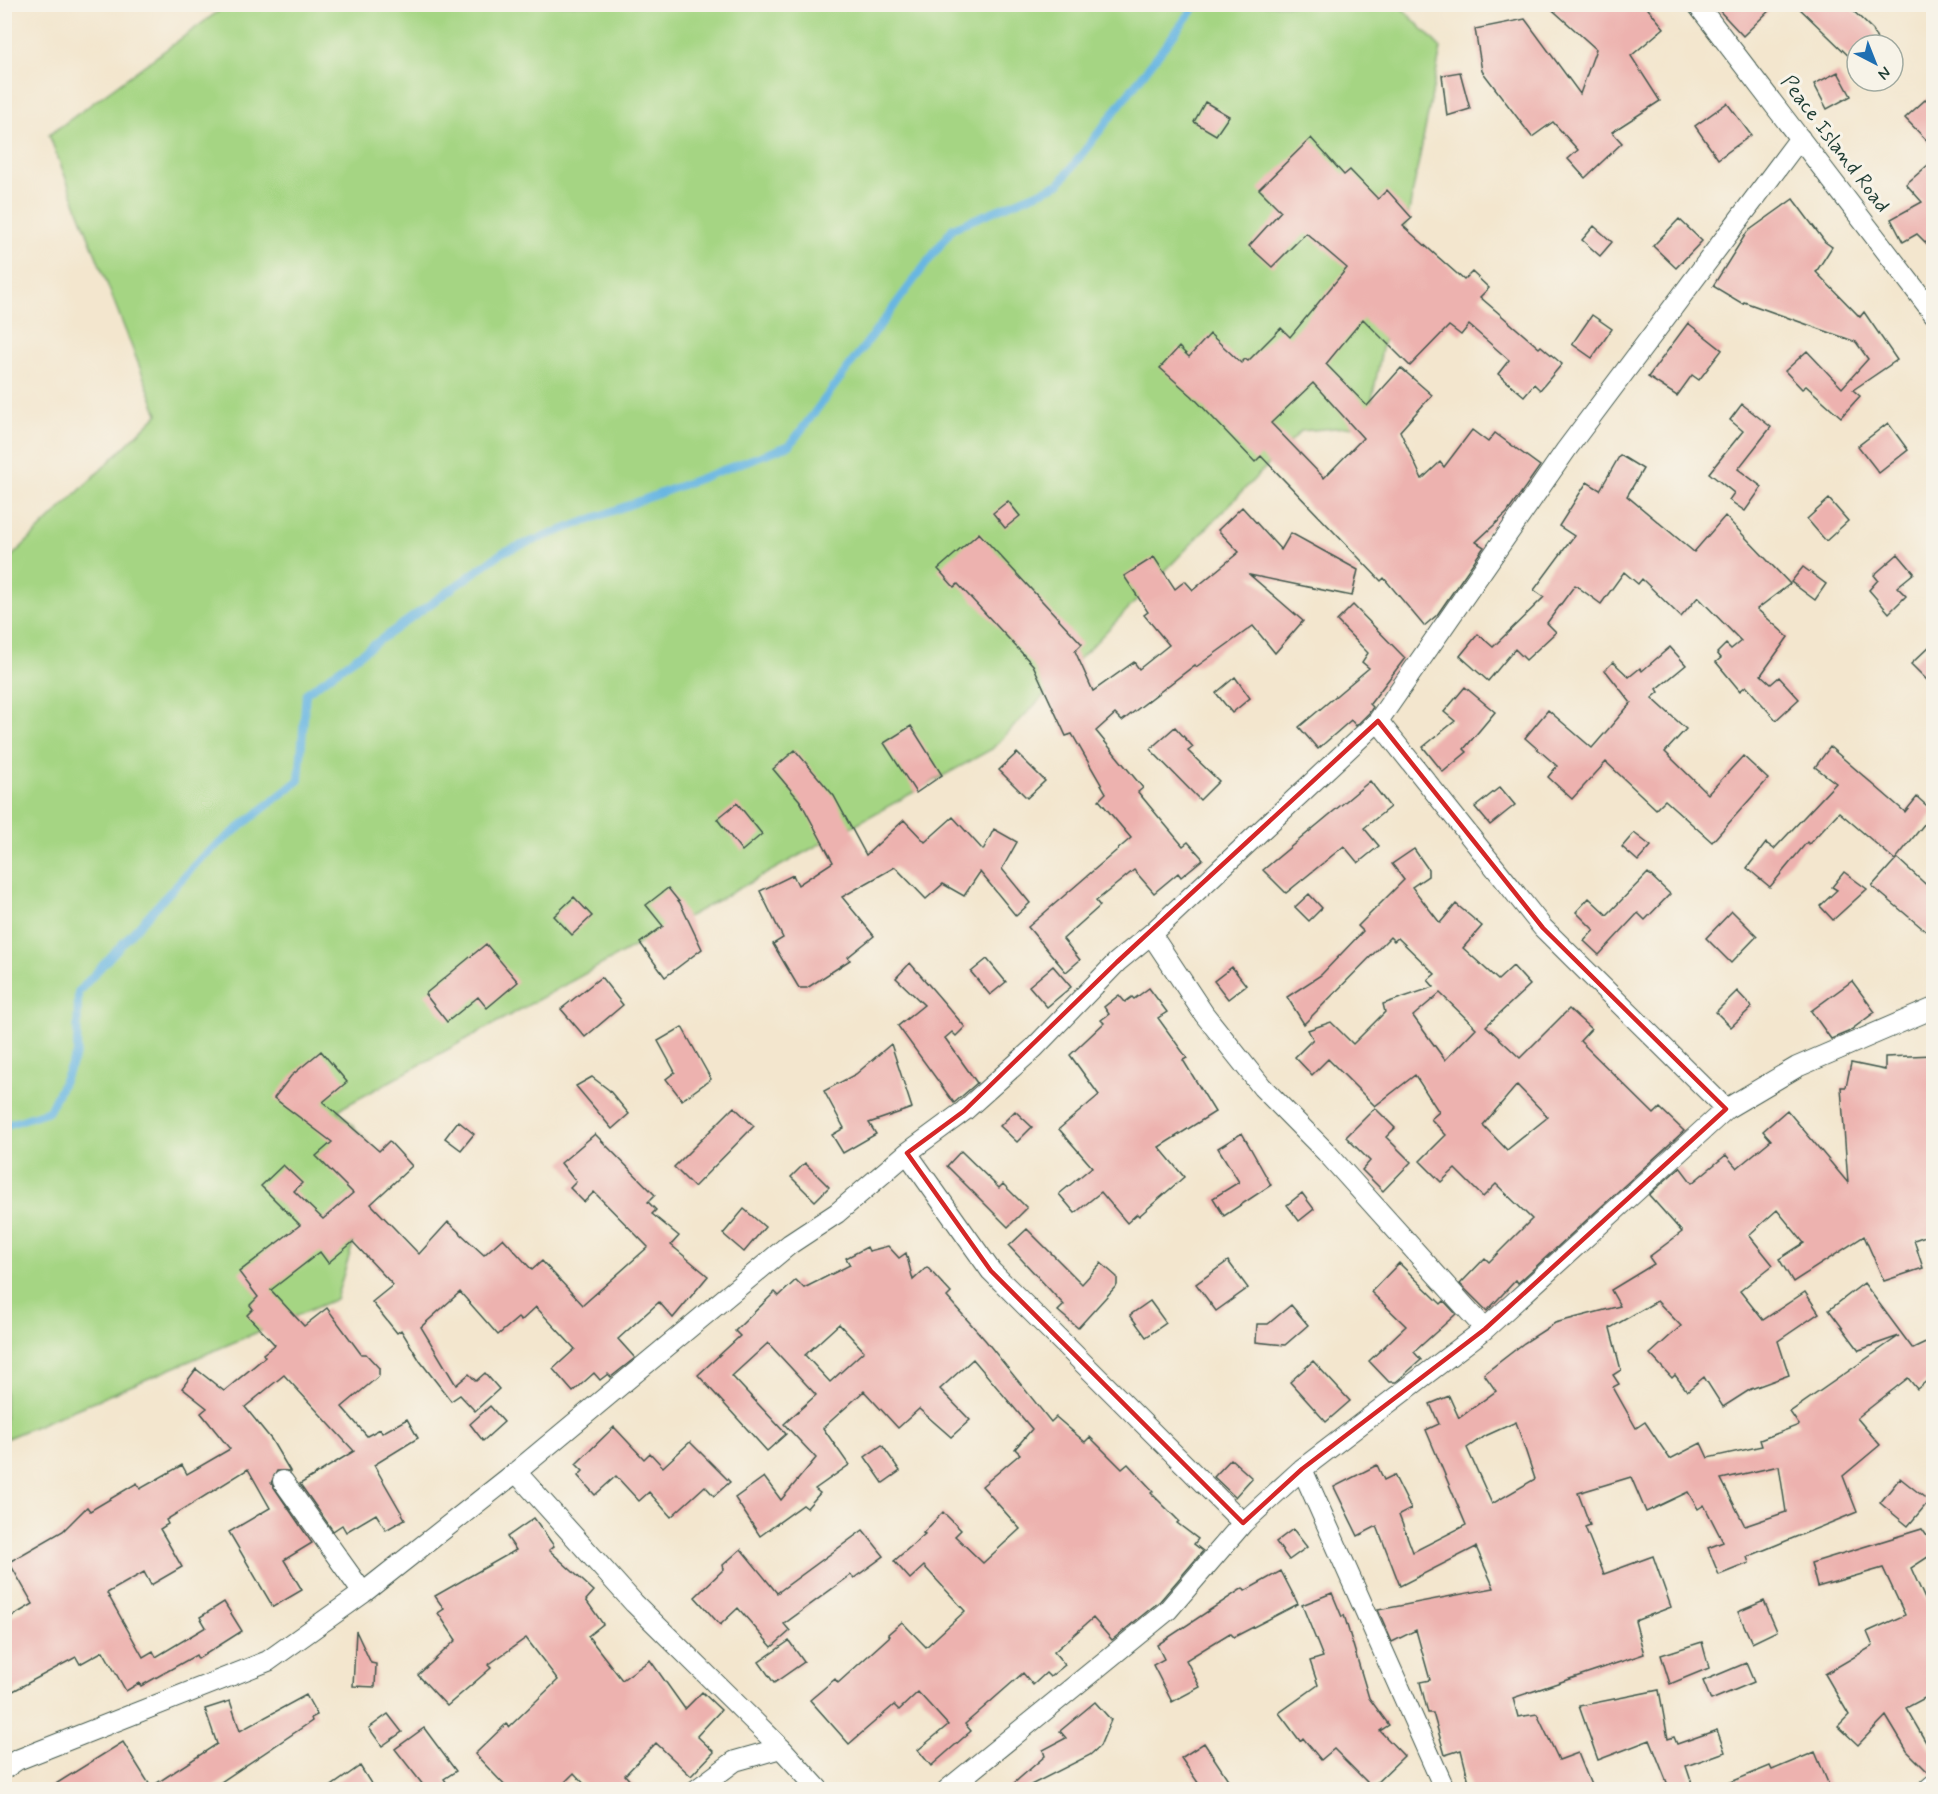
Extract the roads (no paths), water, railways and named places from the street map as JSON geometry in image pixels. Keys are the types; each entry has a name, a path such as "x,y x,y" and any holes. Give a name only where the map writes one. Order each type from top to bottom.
{"street":[{"name":"Peace Island Road","path":"1697,4 1934,314"},
{"path":"4,1769 16,1760 268,1660 363,1593 516,1472 790,1244 837,1213 907,1153 964,1111 1034,1048 1117,962 1151,934 1378,721 1566,450 1800,138"},
{"path":"1378,721 1543,928 1726,1109"},
{"path":"1151,934 1204,1014 1262,1087 1326,1152 1485,1329"},
{"path":"947,1790 1168,1610 1243,1523 1302,1469 1485,1329 1726,1109 1797,1067 1934,1008"},
{"path":"907,1153 991,1271 1243,1523"},
{"path":"1302,1469 1445,1790"},
{"path":"516,1472 634,1603 781,1748 819,1790"},
{"path":"283,1480 363,1593"},
{"path":"696,1790 735,1761 781,1748"},
{"path":"1927,1790 1934,1784"}],"waterway":[{"path":"4,1126 49,1111 77,1053 78,992 201,858 299,780 306,693 503,552 790,445 953,228 1059,184 1197,4"}]}
